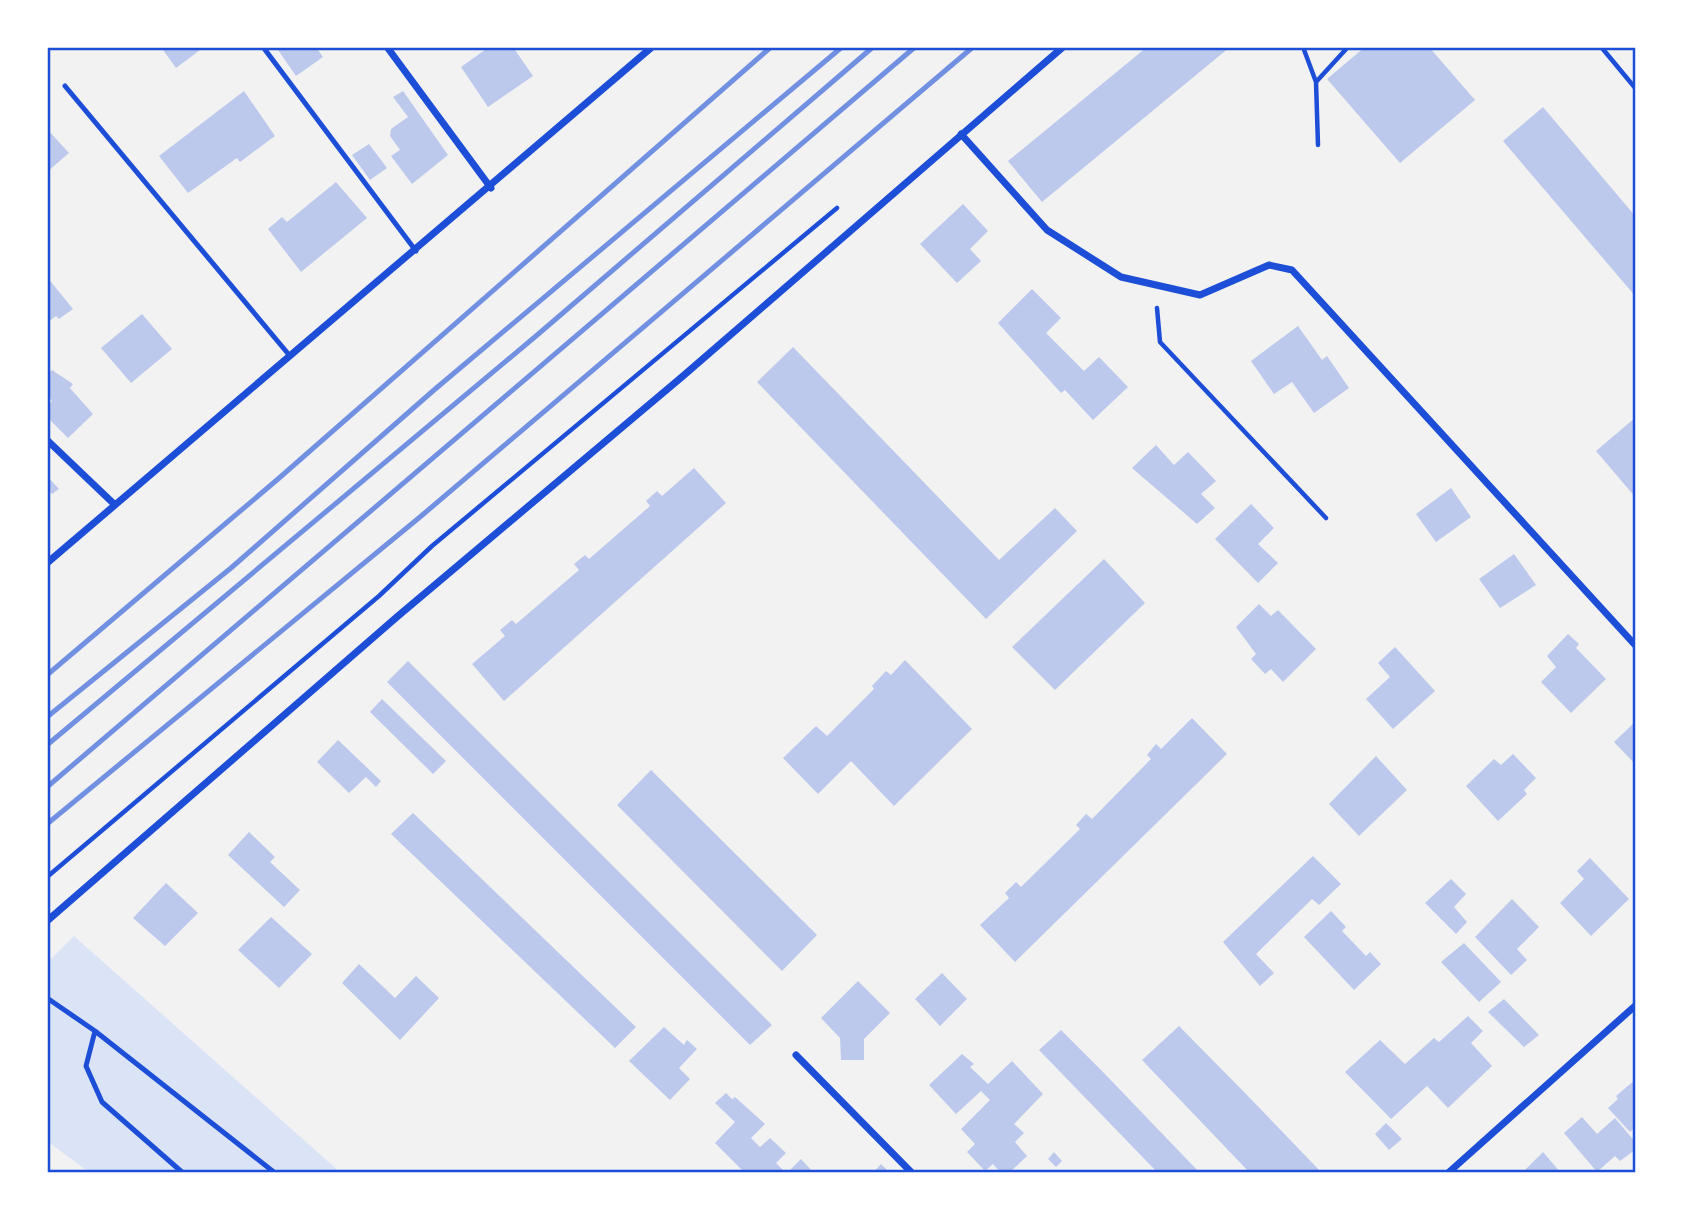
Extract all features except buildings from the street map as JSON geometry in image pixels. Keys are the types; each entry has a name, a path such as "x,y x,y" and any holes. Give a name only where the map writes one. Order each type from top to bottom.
{"street":[{"path":"387,47 491,188"},
{"path":"47,563 491,188 652,47"},
{"path":"47,922 1063,47"},
{"path":"961,134 1047,230 1121,277 1200,295 1269,265 1292,270 1636,646"},
{"path":"47,440 114,504"},
{"path":"1448,1173 1636,1005"},
{"path":"796,1055 912,1173"}],"lane":[{"path":"263,47 416,251"},
{"path":"65,86 290,356"},
{"path":"47,999 95,1031 275,1173"},
{"path":"95,1031 86,1066 102,1102 183,1173"}],"path":[{"path":"1303,47 1316,82 1318,145"},
{"path":"1316,82 1348,47"},
{"path":"1602,48 1636,89"},
{"path":"47,877 379,596 442,537 846,201"},
{"path":"1154,284 1160,342 1326,518"}],"shaded area":[{"path":"74,936 341,1173 90,1173 47,1141 47,963"}],"railway":[{"path":"47,675 278,479 771,47"},
{"path":"47,717 231,568 434,390 842,47"},
{"path":"47,745 536,336 873,47"},
{"path":"47,787 915,47"},
{"path":"47,824 420,517 973,47"}]}
